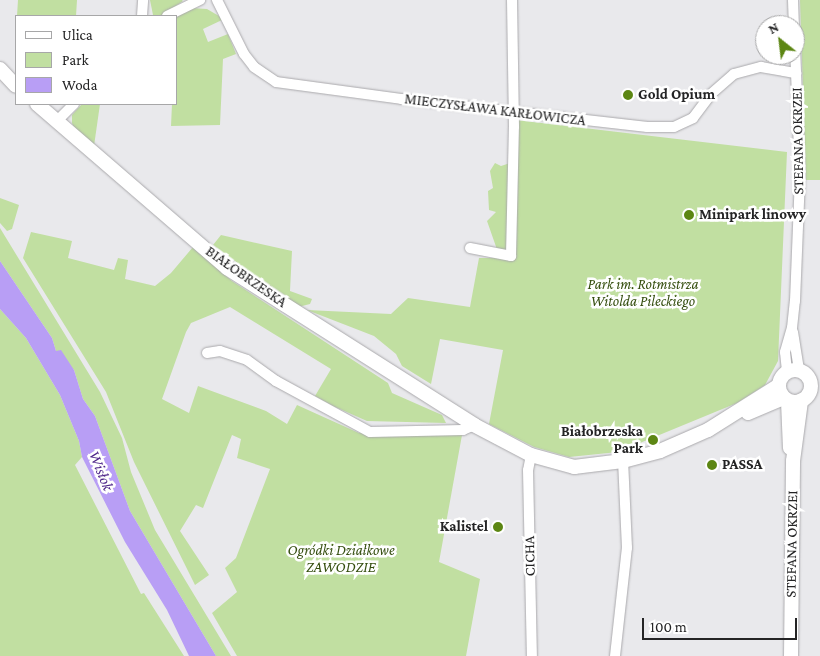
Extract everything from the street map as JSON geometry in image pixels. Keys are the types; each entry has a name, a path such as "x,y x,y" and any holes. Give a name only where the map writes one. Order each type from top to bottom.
{"street":[{"path":"142,0 142,15"},
{"path":"169,15 200,0"},
{"name":"MIECZYSŁAWA KARŁOWICZA","path":"217,0 244,54 254,67 276,82 514,113 647,127 674,127 693,118 711,94 734,74 761,67 796,73"},
{"path":"470,248 510,256 514,113 512,0"},
{"path":"793,0 794,15"},
{"name":"STEFANA OKRZEI","path":"796,65 800,176 792,328 804,374"},
{"path":"0,69 15,85"},
{"name":"BIAŁOBRZESKA","path":"38,105 227,268 474,425 531,455 574,467 623,461 685,441 726,420 797,397"},
{"path":"57,121 73,105"},
{"path":"207,352 220,351 247,360 276,381 370,432 463,430 474,425"},
{"path":"797,397 812,387 804,374"},
{"path":"797,397 804,374"},
{"name":"STEFANA OKRZEI","path":"793,461 788,422 797,397"},
{"name":"STEFANA OKRZEI","path":"791,656 793,461 797,397"},
{"name":"BIAŁOBRZESKA","path":"726,420 797,397"},
{"path":"765,407 780,413 788,422"},
{"name":"CICHA","path":"531,455 528,470 532,656"},
{"path":"615,656 627,548 623,461"}],"green space":[{"path":"18,0 77,0 76,15 17,15"},
{"path":"150,0 183,1 162,15 153,15"},
{"path":"800,0 820,0 820,180 806,180 802,65 805,65 805,15 800,15"},
{"path":"191,8 207,9 219,16 222,20 203,29 208,42 228,34 236,54 223,59 220,125 171,126 172,105 178,105 178,15"},
{"path":"81,105 100,105 94,146 75,130 72,123 72,115"},
{"name":"Park im. Rotmistrza Witolda Pileckiego","path":"516,120 787,152 778,361 765,385 737,403 618,452 569,457 534,447 489,424 503,350 440,339 431,384 402,366 396,354 374,336 307,310 391,314 408,298 470,307 479,258 500,258 487,221 496,212 489,210 488,191 493,188 490,171 495,163 501,166 513,162"},
{"path":"0,198 19,205 12,229 7,231 0,223"},
{"path":"0,228 100,392 122,438 131,472 155,530 231,656 216,656 130,511 95,416 83,399 74,370 56,351 52,338 0,261"},
{"name":"Ogródki Działkowe ZAWODZIE","path":"31,232 72,241 68,258 114,270 118,258 128,260 125,279 155,286 171,273 193,247 232,281 388,383 392,393 442,415 446,423 367,421 333,406 315,396 331,369 230,307 191,323 162,399 189,413 198,386 266,411 287,424 297,405 359,433 462,435 439,562 480,579 466,656 237,656 212,613 237,592 225,568 236,558 270,469 237,458 241,439 232,435 203,508 196,505 180,531 209,575 195,585 134,462 106,392 23,258"},
{"path":"221,235 292,251 290,291 312,299 310,304 298,307 213,245"},
{"path":"0,309 26,338 60,395 79,441 82,457 75,465 141,594 144,593 184,656 0,656"}],"water":[{"name":"Wisłok","path":"0,261 52,338 56,351 61,350 74,370 83,399 95,416 130,511 216,656 189,656 167,610 125,542 82,457 79,441 60,395 26,338 0,309"}],"place":[{"name":"Gold Opium","path":"628,95"},
{"name":"Minipark linowy","path":"689,215"},
{"name":"Białobrzeska Park","path":"653,440"},
{"name":"PASSA","path":"712,465"},
{"name":"Kalistel","path":"498,527"}]}
